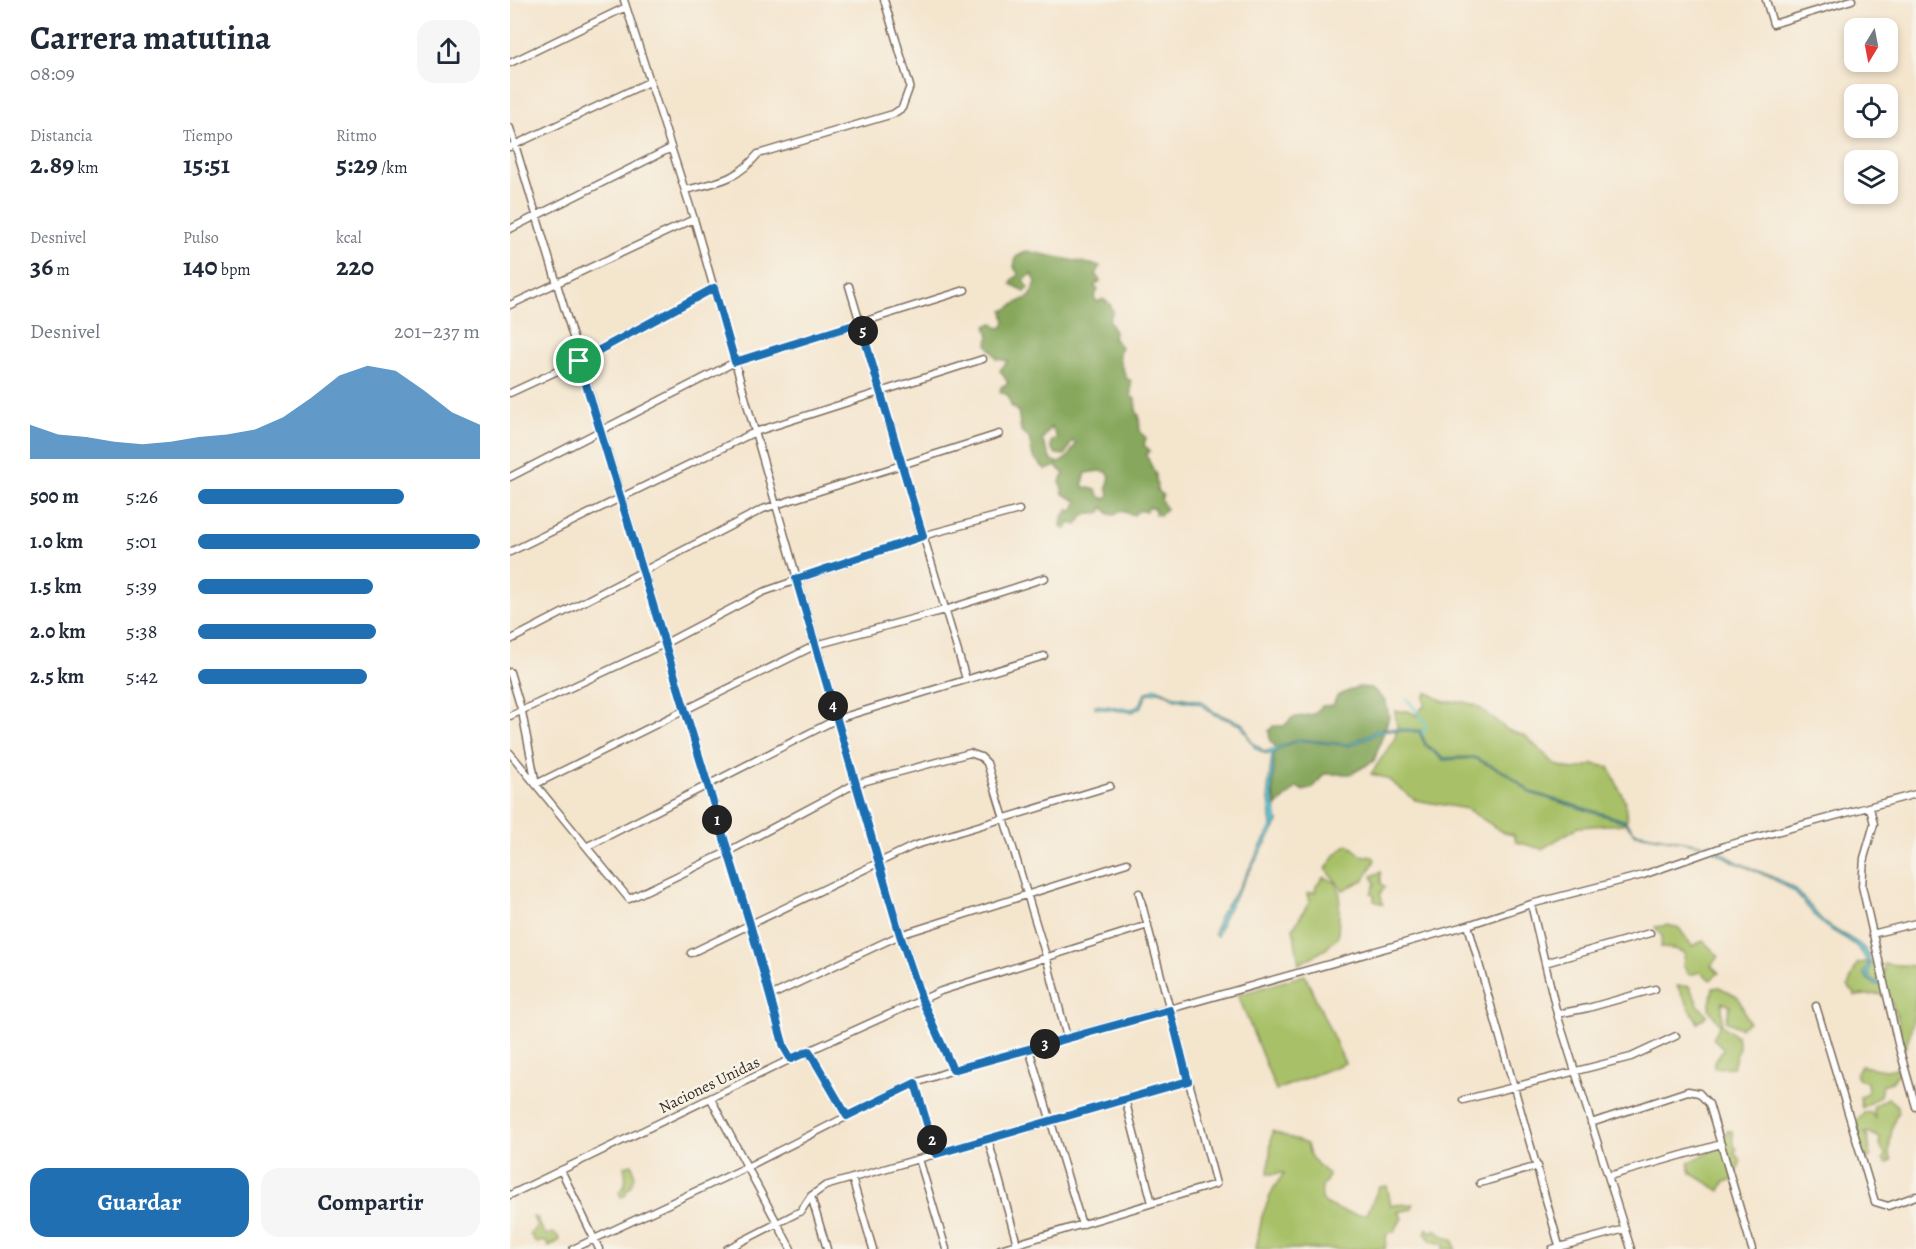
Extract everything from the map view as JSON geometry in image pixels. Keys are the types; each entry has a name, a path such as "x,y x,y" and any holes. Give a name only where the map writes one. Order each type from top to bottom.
{"street":[{"path":"685,190 732,178 758,154 893,114 902,108 910,86 884,0"},
{"path":"1766,0 1773,24 1852,0"},
{"path":"510,63 625,3 694,219 900,935 922,1000 953,1070"},
{"path":"513,146 649,82"},
{"path":"510,128 513,146 750,924 784,1047 791,1059"},
{"path":"510,229 671,148"},
{"path":"510,306 694,219"},
{"path":"849,286 966,680"},
{"path":"510,393 579,361 714,288"},
{"path":"510,477 735,362 965,290"},
{"path":"510,552 755,432 983,359"},
{"path":"510,640 763,509 999,434"},
{"path":"510,716 664,644 763,592 923,536 1019,510"},
{"path":"536,784 816,645 945,610 1045,578"},
{"path":"588,846 837,719 1044,656"},
{"path":"510,672 522,712 536,784"},
{"path":"510,753 629,899 727,852 855,784 970,753 981,757 987,763 1046,956 1067,1038"},
{"path":"691,954 878,861 913,846 1110,786"},
{"path":"573,1249 747,1167 915,1083 953,1070 1468,925 1530,904 1643,875 1720,848 1916,794"},
{"path":"1870,808 1874,824 1864,858 1862,886 1884,985 1916,1107"},
{"path":"770,996 900,935 1127,863"},
{"path":"1000,1249 1216,1184 1139,893"},
{"path":"1530,904 1557,1014 1610,1176 1630,1249"},
{"path":"1872,934 1916,922"},
{"name":"Naciones Unidas","path":"510,1195 791,1059 941,991 1148,925"},
{"path":"1468,925 1538,1166 1559,1248"},
{"path":"1545,963 1650,933"},
{"path":"1557,1014 1588,1008 1655,988"},
{"path":"1816,1006 1875,1202 1888,1206 1916,1196"},
{"path":"1463,1100 1631,1056 1676,1036"},
{"path":"1029,1049 1053,1121 1082,1224"},
{"path":"809,1051 847,1116"},
{"path":"727,1249 778,1225 801,1211 811,1196 825,1186 1188,1081"},
{"path":"915,1083 936,1154"},
{"path":"1591,1123 1688,1091 1700,1093 1709,1104 1752,1249"},
{"path":"711,1099 791,1249"},
{"path":"1125,1099 1152,1203"},
{"path":"988,1139 1017,1244"},
{"path":"1610,1176 1721,1144"},
{"path":"920,1159 946,1249"},
{"path":"1480,1183 1538,1166"},
{"path":"561,1170 599,1249"},
{"path":"852,1178 873,1249"},
{"path":"811,1196 827,1249"},
{"path":"1551,1249 1625,1229"}],"green space":[{"path":"1027,251 1100,266 1096,275 1100,281 1094,286 1098,290 1094,297 1097,302 1103,299 1110,304 1113,312 1109,319 1114,332 1113,337 1121,347 1119,359 1126,378 1131,381 1131,396 1135,399 1139,415 1140,432 1146,438 1144,445 1150,451 1146,455 1156,475 1157,490 1163,495 1161,500 1166,509 1160,515 1155,514 1155,509 1150,507 1134,515 1121,511 1115,515 1109,514 1103,507 1101,512 1084,515 1077,525 1069,523 1066,529 1061,526 1062,518 1068,510 1074,511 1077,501 1063,494 1060,481 1064,474 1056,466 1046,470 1033,457 1029,438 1021,431 1018,411 1011,406 1008,395 1000,392 1001,387 1008,383 1000,370 1008,361 997,359 987,344 989,336 986,326 993,323 998,328 1003,327 1005,322 1003,311 1030,297 1036,282 1032,274 1023,280 1028,288 1025,292 1011,284 1013,279 1019,275 1014,267 1016,257","holes":["1051,427 1057,437 1051,442 1051,448 1056,454 1065,455 1072,441 1076,443 1068,457 1059,463 1051,460 1042,440","1107,472 1110,477 1107,487 1109,495 1105,499 1100,497 1096,490 1082,486 1086,473"]},
{"path":"1358,687 1372,688 1386,702 1389,717 1374,761 1351,774 1324,774 1313,788 1303,791 1297,787 1277,806 1273,792 1274,753 1277,748 1270,741 1269,731 1273,726 1284,726 1292,718 1314,714 1322,706 1333,705 1337,696"},
{"path":"1427,692 1444,702 1465,702 1477,706 1508,730 1525,736 1556,765 1574,770 1593,764 1609,767 1625,801 1627,820 1623,824 1578,827 1542,849 1516,842 1514,835 1504,833 1467,809 1415,800 1386,778 1371,774 1395,738 1397,727 1395,711 1408,711 1417,715 1425,706 1424,697"},
{"path":"1348,844 1361,855 1373,857 1375,860 1364,880 1343,890 1326,869 1336,854"},
{"path":"1381,872 1381,883 1385,887 1380,894 1383,904 1374,901 1374,895 1371,894 1375,883 1372,876"},
{"path":"1324,877 1335,882 1340,892 1338,937 1326,949 1299,964 1293,928 1309,903 1307,893 1315,892 1316,886"},
{"path":"1668,925 1679,928 1692,946 1703,941 1719,956 1711,965 1719,973 1710,980 1701,972 1689,975 1683,965 1685,953 1661,948 1662,936 1655,927"},
{"path":"1868,961 1879,965 1884,974 1884,964 1916,966 1913,1021 1903,1053 1898,1019 1889,997 1878,994 1855,996 1848,986 1857,964"},
{"path":"1305,975 1345,1063 1276,1090 1238,995"},
{"path":"1677,986 1689,986 1699,1006 1707,1015 1698,1023"},
{"path":"1719,987 1738,997 1749,1022 1740,1028 1726,1021 1730,1006 1722,1002 1722,1025 1737,1036 1739,1047 1733,1067 1714,1068 1714,1061 1724,1049 1713,1038 1720,1025 1709,1009 1713,988"},
{"path":"1861,1066 1885,1070 1899,1068 1900,1071 1892,1082 1882,1085 1880,1096 1862,1108 1860,1097 1868,1092 1867,1082 1858,1079 1856,1073"},
{"path":"1888,1098 1897,1106 1899,1112 1891,1132 1889,1155 1892,1160 1887,1163 1883,1159 1885,1155 1879,1144 1880,1138 1868,1132 1864,1133 1867,1134 1871,1156 1866,1160 1855,1135 1859,1133 1854,1124 1864,1113 1870,1112 1875,1118 1873,1107"},
{"path":"1272,1131 1307,1144 1310,1156 1329,1176 1322,1187 1321,1199 1330,1206 1349,1213 1367,1214 1379,1187 1387,1186 1391,1205 1413,1204 1412,1209 1398,1212 1402,1218 1394,1232 1387,1233 1385,1249 1256,1249 1262,1216 1273,1189 1284,1173 1268,1174"},
{"path":"1727,1131 1732,1131 1734,1145 1737,1149 1734,1153 1741,1160 1734,1180 1724,1182 1720,1191 1691,1173 1688,1163 1721,1146"},
{"path":"632,1164 635,1176 630,1188 626,1190 626,1195 621,1197 619,1192 626,1179 624,1166"},
{"path":"533,1217 538,1218 538,1223 546,1235 553,1233 558,1236 559,1241 549,1247 545,1241 536,1243 530,1234 537,1227"},
{"path":"1427,1228 1431,1232 1435,1229 1453,1240 1456,1249 1442,1249 1443,1244 1431,1241 1425,1233"}],"water":[{"path":"1156,688 1177,697 1202,701 1214,712 1244,724 1251,741 1265,752 1299,739 1349,744 1382,728 1420,730 1426,744 1443,758 1474,757 1509,774 1531,792 1624,820 1635,832 1710,846 1636,834 1624,822 1530,793 1509,775 1474,758 1443,760 1425,745 1419,732 1385,730 1350,746 1303,741 1292,743 1274,752 1272,792 1278,822 1224,916 1217,936 1214,934 1220,915 1242,882 1272,825 1268,791 1272,754 1264,753 1255,748 1241,725 1213,714 1201,704 1175,699 1161,691 1147,694 1142,706 1133,712 1095,708 1095,705 1133,709 1141,703 1145,693"},
{"path":"1719,850 1736,861 1774,877 1795,890 1830,927 1864,948 1870,963 1868,974 1872,980 1882,983 1882,986 1872,982 1864,974 1868,964 1860,950 1820,922 1795,893 1781,883 1716,852"}],"waterway":[{"path":"1407,699 1426,723 1423,734"}],"route":[{"path":"714,288 735,362 860,323 923,536 796,579 900,935 922,1000 949,1064 953,1070 1170,1010 1188,1081 936,1154 915,1083 847,1116 809,1051 791,1059 784,1047 750,924 579,361 714,288"}]}
